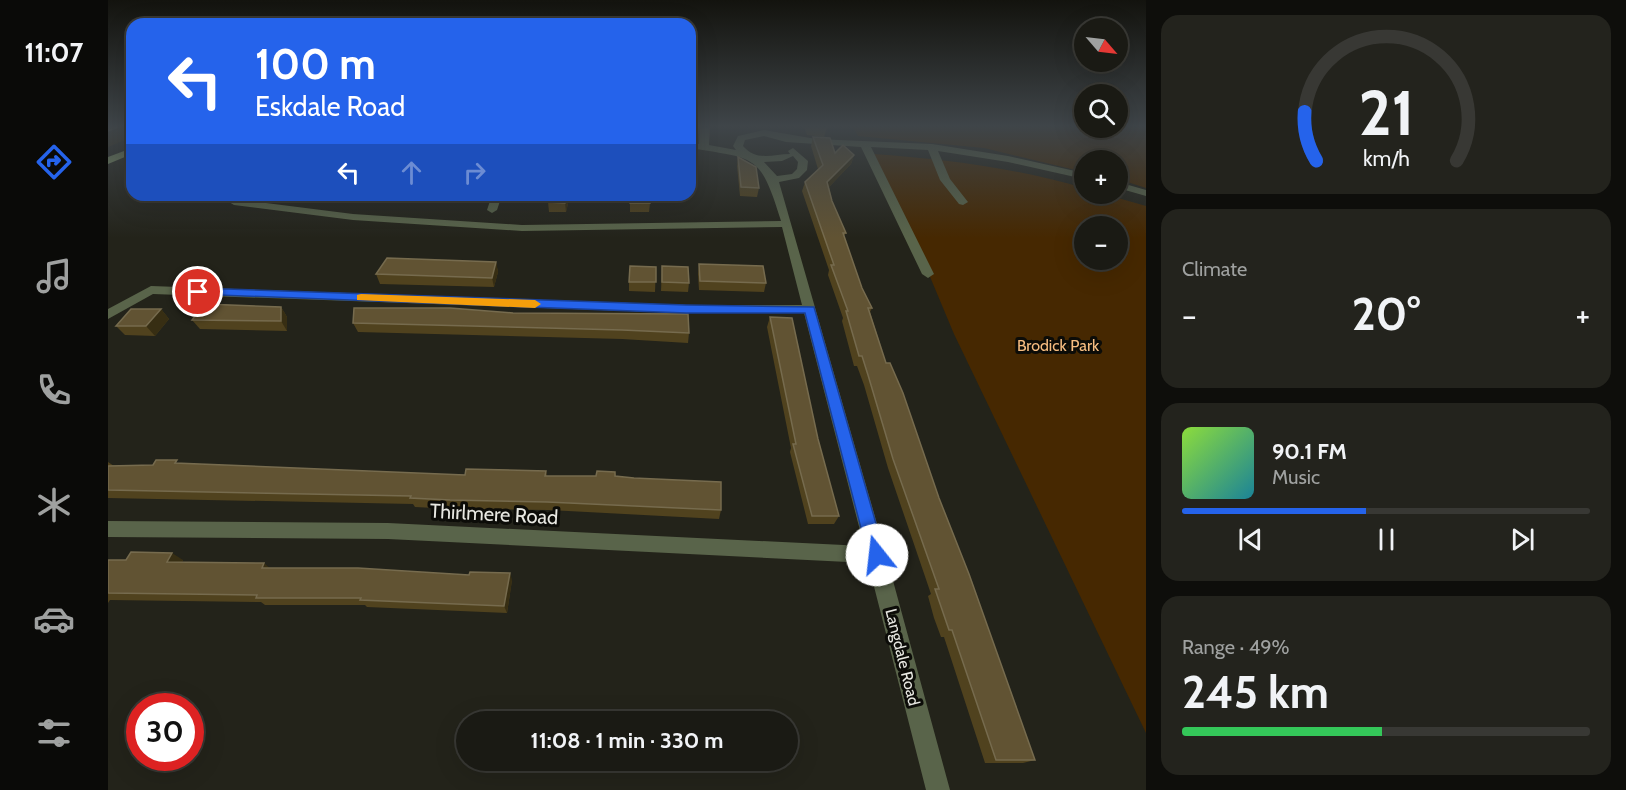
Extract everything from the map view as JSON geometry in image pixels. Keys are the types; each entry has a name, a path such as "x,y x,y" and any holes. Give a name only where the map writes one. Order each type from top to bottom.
{"street":[{"name":"Langdale Road","path":"758,164 773,178 788,224 938,790"},
{"path":"773,178 782,164"},
{"path":"773,178 795,176 802,170 803,164"},
{"path":"874,164 928,274"},
{"path":"939,164 945,180 963,202"},
{"path":"1033,164 1074,174"},
{"path":"1128,188 1146,193"},
{"path":"492,210 496,201"},
{"path":"234,202 354,217 511,228 788,224"},
{"path":"108,315 151,290 686,309 810,309"},
{"name":"Thirlmere Road","path":"108,528 388,531 877,555"}],"green space":[{"name":"Brodick Park","path":"878,164 965,164 1006,170 1074,185 1074,204 1128,204 1128,201 1146,206 1146,733 954,334 910,229"},
{"path":"1050,164 1074,164 1074,170"},
{"path":"1128,164 1146,164 1146,188 1128,182"}],"building":[{"path":"739,164 750,164 756,167 759,188 741,187"},
{"path":"845,164 827,182 832,201 846,233 843,233 862,288 872,308 868,308 886,363 890,363 903,393 1035,760 996,760 952,630 949,630 935,589 939,589 893,459 862,356 859,356 846,311 848,311 831,265 834,265 805,182 823,165"},
{"path":"548,201 566,201 565,203"},
{"path":"630,201 650,201 650,203 630,203"},
{"path":"387,258 496,262 492,278 376,274"},
{"path":"699,264 763,266 766,283 700,281"},
{"path":"630,266 656,267 656,282 629,282"},
{"path":"662,266 688,267 689,283 662,282"},
{"path":"204,304 281,307 281,321 192,320"},
{"path":"354,308 450,308 513,313 688,314 689,333 353,323"},
{"path":"131,309 161,309 146,326 116,326"},
{"path":"770,317 792,318 818,439 839,516 812,516 793,444 796,444"},
{"path":"156,460 177,460 175,463 465,475 466,469 546,471 545,476 596,476 597,471 615,472 615,476 634,478 721,482 721,510 450,500 410,498 411,496 108,490 108,466 153,465"},
{"path":"131,552 172,553 167,562 264,563 262,568 358,568 469,575 470,572 510,573 504,606 360,600 361,598 256,598 257,595 108,593 108,560 126,560"}],"slow traffic":[{"path":"361,297 535,304"}],"route":[{"path":"198,292 686,309 810,309 877,555"}]}
